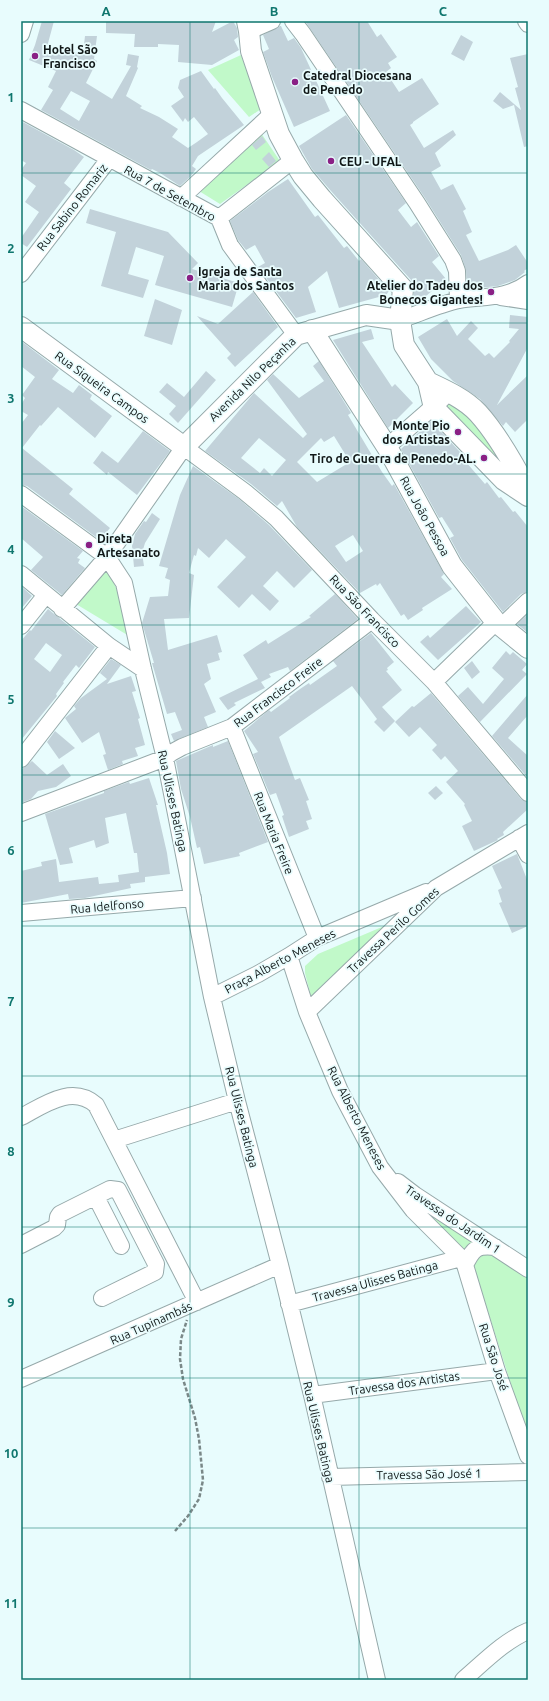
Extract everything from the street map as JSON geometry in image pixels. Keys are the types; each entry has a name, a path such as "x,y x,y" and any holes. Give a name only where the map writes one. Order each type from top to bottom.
{"main road":[{"path":"248,26 251,51 272,114 279,134 293,160 303,176 322,199 403,289 400,320 404,345 428,382 434,408 504,480 528,496"},
{"name":"Avenida Nilo Peçanha","path":"184,447 304,333 366,315 400,320"},
{"name":"Rua Siqueira Campos","path":"21,327 184,447"},
{"name":"Rua João Pessoa","path":"304,333 387,447 452,566 500,623 528,648"},
{"path":"428,382 449,392 477,412 497,438 528,490"}],"street":[{"path":"21,34 25,21"},
{"path":"248,26 272,21"},
{"path":"293,21 404,184 453,260 457,271 458,300"},
{"name":"Rua 7 de Setembro","path":"21,110 219,218 230,245 304,333"},
{"path":"181,198 272,114"},
{"name":"Rua Sabino Romariz","path":"21,274 109,159"},
{"path":"219,218 293,160"},
{"path":"400,320 458,300 499,296 516,291 528,284"},
{"path":"499,296 528,301"},
{"path":"387,447 434,408 449,392"},
{"path":"62,609 107,557 184,447"},
{"name":"Rua São Francisco","path":"184,447 245,492 276,518 372,620 434,682 528,793"},
{"path":"508,456 528,472"},
{"path":"21,494 107,557"},
{"name":"Rua Ulisses Batinga","path":"107,557 124,583 142,669 165,758 212,996 237,1101 280,1264 312,1395 377,1680"},
{"path":"21,574 45,596 109,646 142,669"},
{"path":"21,626 45,596"},
{"path":"434,682 528,600"},
{"name":"Rua Francisco Freire","path":"21,813 165,758 182,747 232,728 372,620"},
{"path":"21,759 109,646"},
{"name":"Rua Maria Freire","path":"232,728 317,938"},
{"path":"524,835 528,855"},
{"name":"Travessa Perilo Gomes","path":"307,1012 436,888 524,835"},
{"name":"Praça Alberto Meneses","path":"212,996 289,956 317,938 436,888"},
{"name":"Rua Idelfonso","path":"21,913 193,898"},
{"name":"Rua Alberto Meneses","path":"289,956 307,1012 340,1091 380,1167 413,1210 463,1261"},
{"path":"21,1117 61,1097 70,1095 88,1098 96,1105 197,1302"},
{"path":"114,1140 237,1101"},
{"name":"Travessa do Jardim 1","path":"380,1167 415,1195 528,1269"},
{"path":"21,1245 58,1225 57,1221 60,1214 110,1189 118,1190 156,1264 156,1268 155,1272 102,1298"},
{"path":"96,1196 121,1246"},
{"path":"463,1261 475,1249 485,1246 495,1247"},
{"name":"Travessa Ulisses Batinga","path":"289,1304 463,1261"},
{"name":"Rua São José","path":"463,1261 497,1371 528,1456"},
{"name":"Rua Tupinambás","path":"21,1380 280,1264"},
{"name":"Travessa dos Artistas","path":"312,1395 497,1371"},
{"name":"Travessa São José 1","path":"330,1477 528,1472"},
{"path":"463,1680 519,1634 528,1631"}],"path":[{"path":"175,1531 188,1516 199,1499 203,1480 199,1439 195,1418 183,1379 180,1359 181,1338 187,1320 197,1302"}],"green space":[{"path":"241,55 261,109 249,117 208,70"},
{"path":"259,130 280,161 220,204 199,191"},
{"path":"441,398 477,418 518,482 440,400"},
{"path":"104,563 120,596 129,636 71,601"},
{"path":"415,913 313,1005 305,973 305,966 318,954"},
{"path":"393,1181 474,1240 465,1254"},
{"path":"489,1253 528,1276 528,1438 473,1264 474,1257"}],"building":[{"path":"42,21 54,21 47,47 83,53 85,36 97,36 94,59 97,61 86,83 112,99 131,66 126,65 128,54 139,56 138,68 126,96 142,106 140,108 159,117 178,129 172,137 188,148 208,134 194,117 188,122 185,118 183,122 171,106 184,97 178,88 180,80 201,71 244,125 198,156 192,166 196,169 180,186 160,173 152,169 151,170 41,110 53,90 48,87 56,71 29,60","holes":["71,91 90,101 79,121 60,109"]},
{"path":"106,21 216,21 212,32 233,21 237,28 238,37 234,40 239,50 212,65 178,62 179,45 158,44 158,47 134,47 135,34 106,33"},
{"path":"305,21 367,21 377,37 381,34 397,57 388,63 391,68 386,72 399,92 422,78 439,104 410,125 424,148 453,130 456,135 435,153 441,166 431,172 441,190 453,184 466,209 463,211 472,232 466,235 479,261 508,250 516,245 528,263 528,268 524,271 525,272 515,280 498,286 467,289 466,270 461,255 425,198"},
{"name":"Catedral Diocesana de Penedo","path":"280,26 288,41 294,38 301,48 330,111 294,127 272,77 263,52 269,49 263,35"},
{"path":"461,35 473,42 464,61 451,54"},
{"path":"528,54 528,146 524,147 514,105 503,109 493,101 500,92 521,110 515,88 518,87 510,58"},
{"path":"346,115 406,203 398,210 411,227 417,222 439,256 432,262 446,279 419,302 414,296 414,286 412,281 312,169 299,146"},
{"path":"21,121 84,157 64,183 71,189 27,247 21,243 21,238 39,212 25,202 36,186 21,175 21,170 26,163 21,160"},
{"path":"262,136 266,142 256,150 252,145"},
{"path":"269,152 276,161 269,167 262,159"},
{"path":"288,179 315,217 318,215 344,248 347,246 359,261 361,259 389,291 386,295 339,308 327,271 308,287 316,312 296,318 258,267 265,263 255,245 246,250 238,240 230,221 268,192"},
{"name":"Igreja de Santa Maria dos Santos","path":"90,209 168,232 198,263 192,269 239,283 232,307 155,285 164,256 136,247 128,274 149,280 143,298 101,286 116,232 86,223"},
{"path":"253,292 278,327 235,367 227,358 231,354 197,316 218,324"},
{"path":"155,299 182,310 172,345 144,336"},
{"path":"510,315 528,317 528,347 497,405 528,375 528,419 515,432 506,422 503,426 480,399 453,381 431,359 418,337 447,319 457,336 471,321 478,328 468,339 485,356 489,353 494,358 510,342 509,341 519,329 509,328"},
{"path":"371,329 374,339 362,342 392,387 395,384 413,403 388,428 333,340"},
{"path":"21,341 59,370 52,379 73,393 79,385 92,395 90,399 112,416 95,438 58,407 41,426 40,425 22,448 73,489 69,494 110,528 100,540 27,486 21,485 21,424 28,415 21,411 21,405 25,398 22,395 35,377 21,366"},
{"path":"319,361 351,413 348,415 382,472 392,486 394,484 444,574 441,577 452,589 422,608 423,610 408,620 404,614 401,616 380,583 377,586 376,584 360,593 297,527 282,501 277,506 251,484 205,451 254,393 303,438 307,434 267,380 273,374 299,398 324,381 313,366","holes":["334,436 350,462 317,482 297,462 321,438 324,442","259,438 286,460 272,476 264,468 260,473 241,458","353,535 363,551 346,562 335,546"]},
{"path":"206,371 216,380 178,423 169,414 176,406 159,392 167,383 184,397"},
{"path":"431,421 460,452 459,454 485,484 487,482 499,498 501,497 513,512 515,511 528,527 528,592 521,594 503,612 462,560 450,538 454,536 442,517 439,518 401,449"},
{"path":"143,431 170,451 137,495 108,472 107,475 93,463 102,451 118,463"},
{"path":"193,466 239,499 269,525 312,570 294,588 277,571 263,586 279,601 270,611 252,594 239,608 217,587 246,557 226,539 209,558 198,548 196,556 194,555 189,573 194,575 189,618 164,619 168,650 217,635 222,652 218,653 220,660 207,664 211,679 204,684 216,712 204,717 208,727 174,741 171,734 182,730 175,712 167,714 142,623 150,597 168,596 170,580 165,578 168,568 159,566 180,495"},
{"path":"21,506 83,551 77,558 80,559 78,563 85,568 62,595 31,570 43,557 21,538"},
{"path":"152,513 160,519 145,543 142,553 144,566 134,567 132,546 135,534"},
{"path":"21,586 32,596 21,609"},
{"path":"335,594 358,619 290,671 288,667 269,674 271,677 261,682 265,688 234,703 236,705 228,710 219,698 258,679 243,655 266,640 268,644 311,617 309,616"},
{"path":"466,606 481,622 438,660 420,642 428,635 430,638"},
{"path":"48,609 95,647 79,668 76,665 63,682 64,683 56,694 57,696 21,740 21,641 30,630 31,631","holes":["46,643 62,655 50,672 34,659"]},
{"path":"528,614 528,633 517,624"},
{"path":"371,633 394,662 387,668 388,670 386,671 402,690 382,707 395,721 384,732 374,722 377,719 352,686 279,737 295,780 300,778 309,800 306,801 312,819 306,821 309,829 289,837 282,816 284,815 276,793 270,795 253,754 258,752 244,731 269,710 271,712 300,689 309,683 310,685 337,666 333,661"},
{"path":"506,651 510,655 513,652 527,664 522,670 527,674 480,722 458,696 468,687 483,704 504,679 492,668"},
{"path":"111,659 121,665 107,684 131,676 136,691 132,692 140,718 138,719 145,745 135,748 138,756 122,761 123,764 108,770 103,755 106,754 99,732 82,743 65,718 76,709 74,706 81,698 107,679 100,673"},
{"path":"472,661 480,672 472,679 464,668"},
{"path":"431,693 521,799 528,802 528,809 503,832 504,835 497,839 498,840 474,851 462,826 472,821 464,805 465,804 446,782 458,771 445,756 441,760 432,750 437,745 420,727 409,737 395,722 412,706 414,707"},
{"path":"528,694 528,715 508,738 528,756 528,778 492,736"},
{"path":"55,731 75,748 59,759 47,742"},
{"path":"228,741 268,842 239,853 240,856 204,864 200,847 197,848 190,817 181,789 176,761 213,745 213,747"},
{"path":"32,761 47,775 63,764 71,776 56,787 38,791 31,799 21,803 21,770"},
{"path":"149,778 158,805 156,805 167,853 170,874 145,877 145,882 130,884 131,888 85,898 69,899 68,894 21,903 21,871 42,866 41,862 56,859 59,882 98,877 99,884 119,882 118,875 139,872 137,853 134,853 126,813 105,818 109,843 96,848 94,840 69,848 73,863 60,865 45,814 104,793 104,791 129,782 130,784"},
{"path":"436,786 443,793 435,800 428,793"},
{"path":"517,854 528,882 528,926 512,933 499,903 502,902 498,890 502,888 492,866"}],"place":[{"name":"Hotel São Francisco","path":"35,56"},
{"name":"Catedral Diocesana de Penedo","path":"295,82"},
{"name":"CEU - UFAL","path":"331,161"},
{"name":"Igreja de Santa Maria dos Santos","path":"190,278"},
{"name":"Atelier do Tadeu dos Bonecos Gigantes!","path":"491,292"},
{"name":"Monte Pio dos Artistas","path":"458,432"},
{"name":"Tiro de Guerra de Penedo-AL.","path":"484,458"},
{"name":"Direta Artesanato","path":"89,545"}]}
